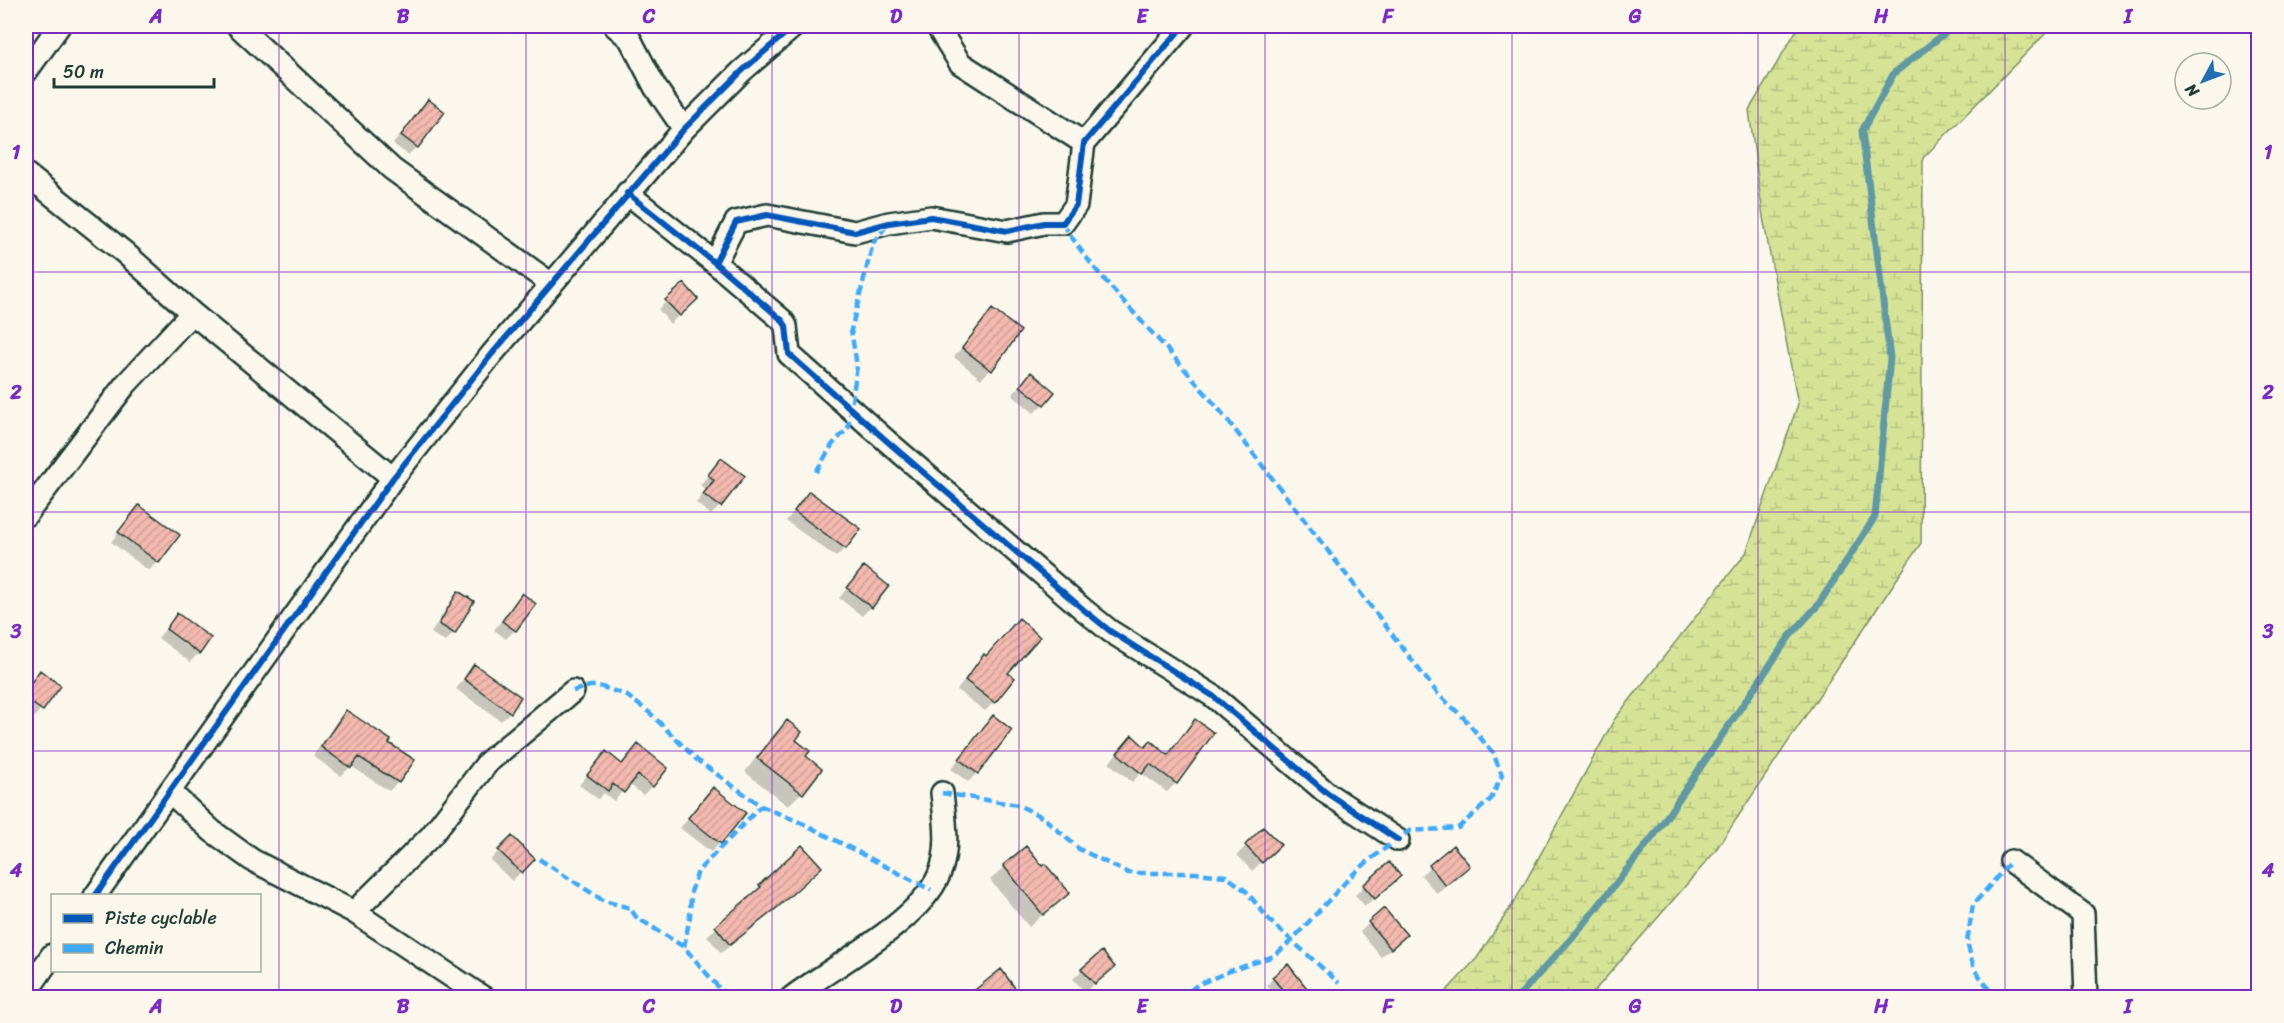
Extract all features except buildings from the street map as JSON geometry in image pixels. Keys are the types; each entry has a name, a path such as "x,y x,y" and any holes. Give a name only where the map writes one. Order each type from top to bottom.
{"street":[{"path":"26,72 59,26"},
{"path":"238,26 392,169 550,283"},
{"path":"615,26 630,39 655,87 684,129"},
{"path":"96,894 393,478 550,283 627,193 684,129 742,71 794,26"},
{"path":"937,26 960,63 1084,143"},
{"path":"715,263 736,222 767,215 855,232 889,223 931,217 1007,231 1044,223 1063,223 1077,205 1084,143 1183,26"},
{"path":"26,174 125,253 192,313 393,478"},
{"path":"627,193 784,322 789,354 1084,610 1110,631 1213,696 1328,794 1398,840"},
{"path":"26,515 125,385 192,313"},
{"path":"354,912 432,836 488,762 573,691"},
{"path":"170,792 212,831 252,860 354,912 484,998"},
{"path":"791,998 895,925 931,890 940,874 944,858 942,793"},
{"path":"2011,861 2083,914 2086,998"},
{"path":"26,993 51,956"}],"green space":[{"path":"1799,26 2053,26 1923,158 1921,543 1713,854 1589,997 1441,997 1477,958 1516,899 1614,720 1746,553 1798,404 1763,217 1749,110"}],"waterway":[{"path":"1517,998 1580,929 1655,834 1789,637 1818,605 1875,517 1890,358 1862,131 1894,73 1954,26"}],"marked path":[{"path":"1063,223 1100,275 1222,413 1438,694 1464,718 1493,753 1502,775 1491,799 1458,828 1409,831 1351,876 1292,940 1274,956 1197,985 1182,998"},
{"path":"816,472 832,445 848,428 857,366 851,330 873,243 887,225"},
{"path":"573,691 599,686 626,695 650,713 697,760 761,806 806,825 931,890"},
{"path":"942,793 1018,805 1044,818 1079,849 1128,873 1196,873 1226,876 1246,891 1271,922 1339,983"},
{"path":"684,947 690,916 691,892 698,871 761,806"},
{"path":"539,859 604,901 630,908 636,917 684,947 719,988 732,998"},
{"path":"1999,998 1974,969 1967,942 1973,905 2011,861"}],"cycle path":[{"path":"96,894 393,478 492,354 684,129 742,71 794,26"},
{"path":"715,263 736,222 767,215 855,232 889,223 931,217 1007,231 1044,223 1063,223 1076,205 1084,143 1183,26"},
{"path":"627,193 782,320 786,326 789,354 1084,610 1110,631 1213,696 1328,794 1398,840"}]}
